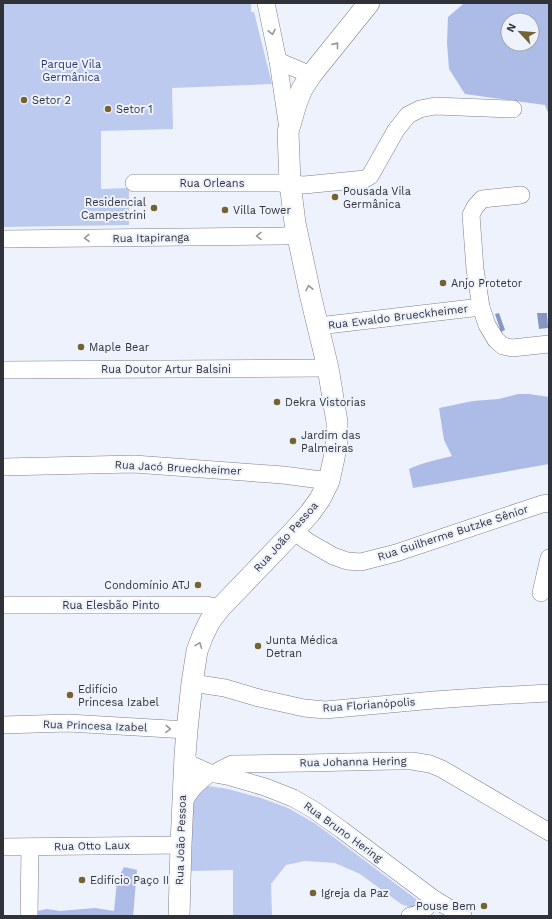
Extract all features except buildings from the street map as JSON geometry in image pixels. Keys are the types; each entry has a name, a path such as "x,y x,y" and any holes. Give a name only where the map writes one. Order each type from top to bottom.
{"main road":[{"name":"Rua João Pessoa","path":"179,916 185,755 192,683 197,651 210,621 220,608 310,513 320,499 329,482 334,458 337,434 336,414 328,368 295,223 290,183 288,132 296,104 311,75 369,3"}],"street":[{"path":"266,3 278,61 288,132"},
{"path":"278,61 311,75"},
{"name":"Rua Orleans","path":"134,183 290,183 304,185 365,179 370,176 396,130 408,115 420,109 436,106 513,109"},
{"path":"480,307 475,269 471,215 475,207 482,199 521,195"},
{"name":"Rua Itapiranga","path":"3,239 298,235"},
{"name":"Rua Ewaldo Brueckheimer","path":"318,326 480,307 487,325 496,340 503,346 512,348 549,344"},
{"name":"Rua Doutor Artur Balsini","path":"3,370 328,368"},
{"name":"Rua Jacó Brueckheimer","path":"3,468 134,464 283,475 329,482"},
{"name":"Rua Guilherme Butzke Sênior","path":"294,530 307,541 333,556 347,561 361,562 396,553 521,510 549,503"},
{"path":"541,593 549,558"},
{"name":"Rua Elesbão Pinto","path":"3,605 206,605 220,608"},
{"name":"Rua Florianópolis","path":"192,683 225,688 259,698 304,708 326,710 434,700 549,694"},
{"name":"Rua Princesa Izabel","path":"3,725 68,723 187,730"},
{"name":"Rua Bruno Hering","path":"185,755 192,765 212,774 231,777 265,787 294,798 342,830 434,899 464,916"},
{"name":"Rua Johanna Hering","path":"212,774 232,764 412,761 430,764 549,832"},
{"path":"182,805 189,792 196,784 212,774"},
{"name":"Rua Otto Laux","path":"3,846 181,845"},
{"path":"29,916 30,847"},
{"path":"410,916 424,911 434,899"}],"green space":[{"name":"Parque Vila Germânica","path":"3,3 251,3 251,12 254,12 272,84 172,88 173,129 101,131 101,189 129,188 129,225 3,227"},
{"path":"208,786 228,789 261,798 288,808 316,824 420,902 412,908 401,904 360,874 335,863 305,861 286,865 271,884 273,916 233,916 233,870 191,871 193,799"}],"shaded area":[{"path":"549,3 549,115 545,105 465,94 449,69 447,43 448,17 463,4"},
{"path":"499,313 505,330 501,332 495,314"},
{"path":"537,313 547,313 548,328 539,329"},
{"path":"518,394 549,397 549,464 413,488 409,469 452,456 444,440 439,408 473,401 499,399"},
{"path":"124,867 137,870 133,916 37,916 37,911 47,909 60,911 95,908 114,911 117,881"}],"place":[{"name":"Setor 2","path":"24,100"},
{"name":"Setor 1","path":"108,109"},
{"name":"Pousada Vila Germânica","path":"335,197"},
{"name":"Residencial Campestrini","path":"154,208"},
{"name":"Villa Tower","path":"225,210"},
{"name":"Anjo Protetor","path":"443,283"},
{"name":"Maple Bear","path":"81,347"},
{"name":"Dekra Vistorias","path":"277,402"},
{"name":"Jardim das Palmeiras","path":"293,441"},
{"name":"Condomínio ATJ","path":"198,585"},
{"name":"Junta Médica Detran","path":"258,646"},
{"name":"Edifício Princesa Izabel","path":"70,695"},
{"name":"Edifício Paço II","path":"82,880"},
{"name":"Igreja da Paz","path":"313,893"},
{"name":"Pouse Bem","path":"484,906"}]}
